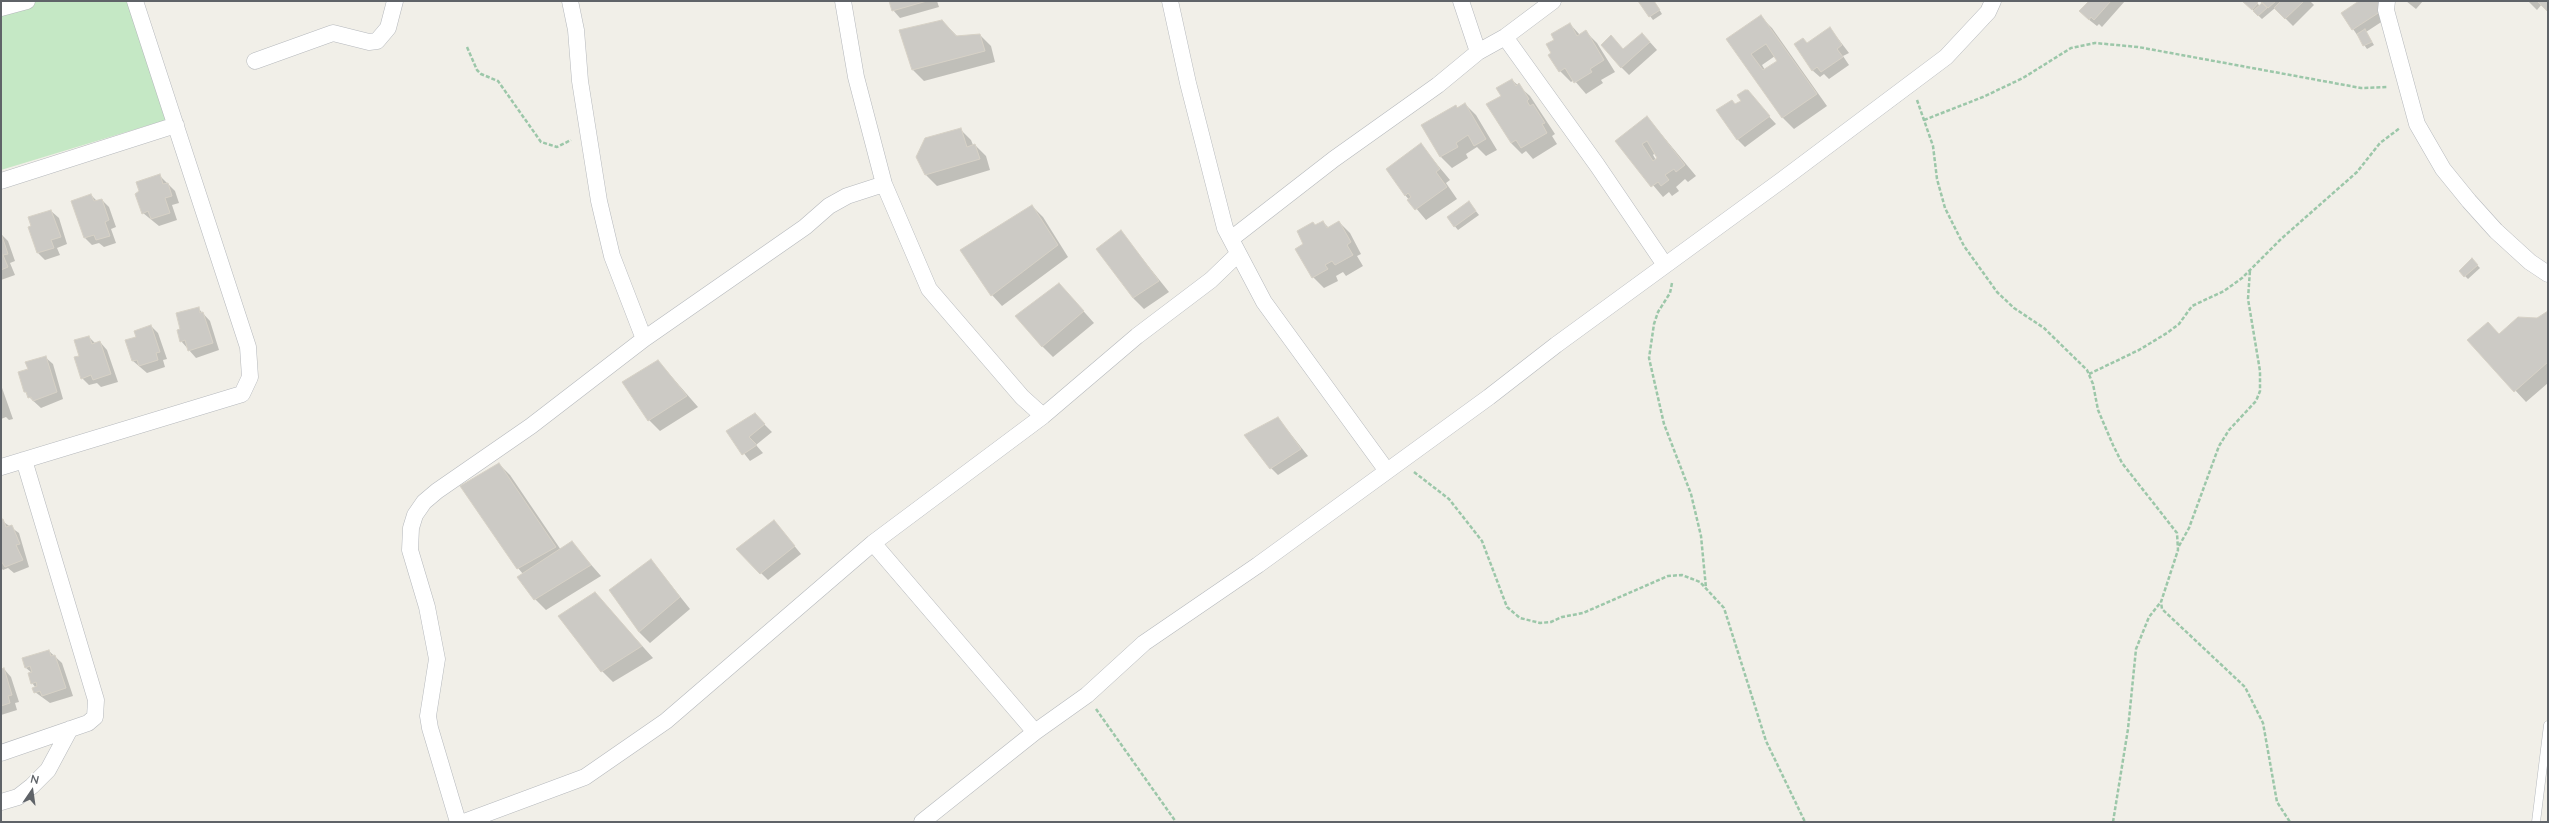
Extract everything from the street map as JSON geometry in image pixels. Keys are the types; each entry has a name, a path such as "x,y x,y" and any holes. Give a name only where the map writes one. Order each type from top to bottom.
{"street":[{"path":"1,8 27,1"},
{"path":"1,467 114,435 242,394 250,377 248,347 135,1"},
{"path":"255,60 333,33 369,42 377,41 388,28 395,1"},
{"path":"570,1 576,30 580,81 588,134 612,256 644,339"},
{"path":"843,1 856,77 884,184 929,289 1022,397 1042,416"},
{"path":"1170,1 1190,91 1226,228 1231,239 1264,302 1387,471"},
{"path":"1461,1 1478,52"},
{"path":"1231,239 1334,159 1438,85 1478,52 1504,37 1553,1"},
{"path":"922,822 1035,732 1087,694 1144,643 1258,565 1401,461 1946,57 1988,12 1993,1"},
{"path":"2387,1 2386,10 2414,116 2443,170 2496,231 2530,262 2548,274"},
{"path":"1504,37 1597,165 1666,264"},
{"path":"1,181 176,125"},
{"path":"458,822 430,728 428,716 437,658 427,607 410,550 411,528 415,515 424,502 437,491 531,426 644,339 805,227 829,206 847,196 884,184"},
{"path":"464,822 585,777 666,721 873,543 1042,416 1137,336 1211,280 1238,254"},
{"path":"1,753 93,720 96,700 24,460"},
{"path":"873,543 1035,732"},
{"path":"1,802 18,797 48,770 70,729"}],"lane":[{"path":"2536,822 2548,725"}],"path":[{"path":"1924,120 1983,98 2023,78 2071,48 2095,43 2138,46 2361,88 2407,87"},
{"path":"467,47 477,70 481,74 498,81 541,142 557,147 588,134"},
{"path":"1912,83 1933,146 1937,179 1946,208 1964,246 1997,292 2014,308 2044,328 2073,354 2088,374 2093,384 2098,410 2113,445 2122,462 2177,533 2178,547"},
{"path":"2088,374 2139,350 2167,333 2179,324 2192,306 2224,291 2250,270 2281,238 2357,172 2380,143 2414,116"},
{"path":"1666,264 1672,279 1672,289 1658,312 1654,324 1649,358 1664,424 1691,494 1701,536 1706,588"},
{"path":"2113,822 2128,729 2136,649 2149,618 2161,602 2178,547 2189,528 2219,446 2229,430 2256,401 2260,391 2260,371 2248,299 2250,270"},
{"path":"1401,461 1449,499 1482,541 1507,607 1520,618 1540,623 1551,622 1562,617 1583,613 1668,576 1682,575 1700,582 1724,608 1766,741 1805,822"},
{"path":"2161,602 2162,609 2177,626 2245,687 2263,723 2277,802 2290,822"},
{"path":"1087,694 1112,734 1176,822"}],"green space":[{"path":"26,1 143,1 179,116 1,170 1,10"}],"building":[{"path":"889,1 927,1 892,11"},
{"path":"1638,1 1654,1 1660,10 1649,17"},
{"path":"2089,1 2111,1 2094,20 2091,17 2089,20 2079,11"},
{"path":"2242,1 2256,1 2258,3 2252,10"},
{"path":"2261,1 2276,1 2268,8"},
{"path":"2281,1 2304,1 2285,19 2274,8"},
{"path":"2359,1 2381,1 2386,8 2352,30 2341,13"},
{"path":"2537,1 2548,1 2548,12"},
{"path":"2262,3 2267,8 2258,16 2253,11"},
{"path":"1761,15 1817,94 1782,118 1726,39","holes":["1766,44 1777,61 1763,70 1751,54"]},
{"path":"942,20 956,36 980,34 985,51 912,70 899,30"},
{"path":"1570,23 1577,36 1586,30 1604,60 1590,69 1592,72 1574,83 1565,68 1559,72 1548,55 1551,53 1546,44 1554,40 1551,34"},
{"path":"1830,27 1842,45 1837,49 1843,57 1821,72 1817,67 1812,71 1794,44 1803,38 1807,43"},
{"path":"2365,29 2372,42 2363,46 2357,34"},
{"path":"1642,33 1650,42 1621,68 1601,45 1611,35 1623,49"},
{"path":"1512,79 1516,86 1519,83 1529,99 1527,101 1530,106 1533,104 1545,123 1542,124 1547,133 1521,148 1516,140 1511,143 1486,104 1501,96 1496,88"},
{"path":"1745,90 1748,90 1770,116 1737,140 1716,110 1732,100 1735,104 1741,101 1737,95"},
{"path":"1465,103 1486,139 1474,146 1468,135 1456,143 1458,147 1440,157 1421,125 1456,105 1457,108"},
{"path":"1647,116 1685,165 1676,172 1674,169 1665,175 1669,180 1661,186 1658,182 1651,187 1615,141","holes":["1647,141 1657,158 1653,161 1642,144"]},
{"path":"961,128 967,147 975,144 980,159 925,175 916,157 925,138"},
{"path":"1421,143 1440,169 1436,172 1447,187 1415,210 1407,200 1411,197 1408,193 1405,196 1386,169"},
{"path":"160,174 163,184 168,183 172,196 165,198 170,213 151,219 148,211 142,214 135,194 139,191 136,182"},
{"path":"91,194 94,201 102,199 109,220 105,222 110,236 96,240 94,235 84,238 71,201"},
{"path":"1469,201 1476,211 1454,227 1447,217"},
{"path":"1032,205 1058,245 991,296 960,250"},
{"path":"51,210 61,237 51,240 54,248 37,253 28,227 31,226 28,217"},
{"path":"1323,221 1327,228 1339,221 1351,242 1347,245 1353,255 1335,265 1332,261 1325,265 1328,269 1312,278 1295,249 1303,244 1297,231 1313,222 1315,225"},
{"path":"1121,230 1159,281 1133,298 1096,249"},
{"path":"1,233 8,254 3,255 8,267 1,270"},
{"path":"2472,258 2478,265 2464,277 2459,271"},
{"path":"1059,283 1084,311 1042,347 1015,316"},
{"path":"199,307 200,313 203,312 213,343 188,351 185,340 180,342 177,330 180,329 176,313"},
{"path":"2548,311 2548,362 2514,392 2467,340 2488,322 2499,334 2518,317 2537,318"},
{"path":"151,325 160,352 156,353 158,360 139,366 137,360 132,361 125,340 136,337 134,331"},
{"path":"89,336 92,344 100,341 111,374 93,380 91,375 81,379 74,357 79,356 74,340"},
{"path":"46,356 57,392 33,401 31,397 28,398 26,392 24,392 18,372 28,369 25,362"},
{"path":"658,360 687,396 648,421 622,382"},
{"path":"755,413 765,424 749,437 757,445 742,455 726,431"},
{"path":"1278,417 1301,449 1270,469 1244,435"},
{"path":"499,463 556,547 517,569 460,486"},
{"path":"1,519 3,519 6,527 12,525 20,544 16,545 23,560 5,567 1,561"},
{"path":"774,520 795,546 760,574 736,549"},
{"path":"572,541 591,565 534,600 517,577"},
{"path":"651,559 680,597 639,632 609,590"},
{"path":"595,592 642,646 601,672 558,616"},
{"path":"49,650 51,656 55,655 66,688 42,696 40,691 34,693 32,688 37,686 36,682 31,684 28,673 32,672 30,666 25,668 22,658"},
{"path":"4,668 12,695 8,696 10,703 1,706 1,669"}]}
